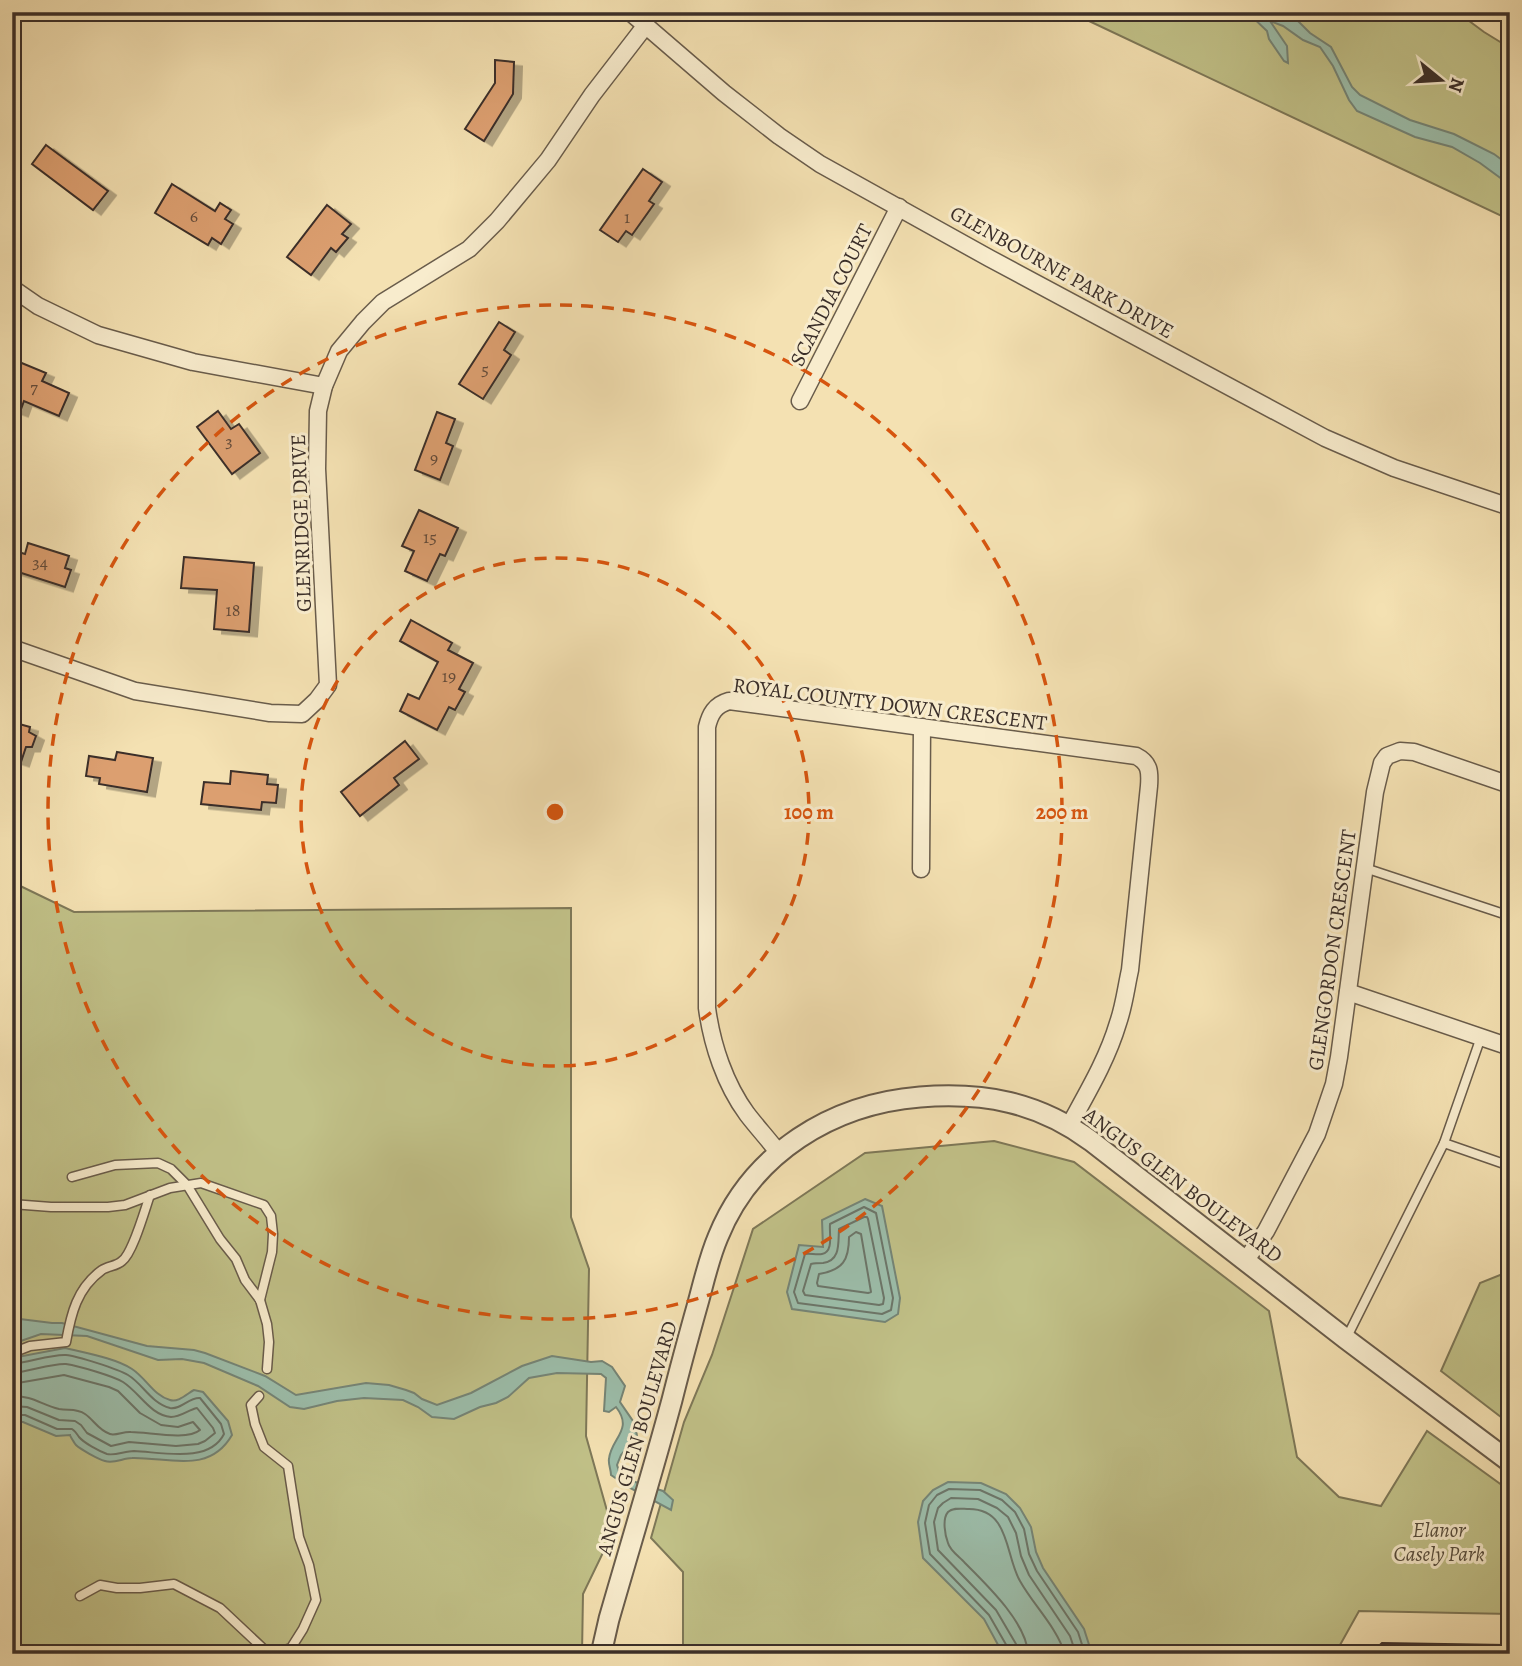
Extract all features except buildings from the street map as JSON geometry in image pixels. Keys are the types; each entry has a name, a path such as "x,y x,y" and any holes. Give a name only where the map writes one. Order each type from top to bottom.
{"street":[{"name":"GLENBOURNE PARK DRIVE","path":"630,12 724,93 820,164 1325,438 1394,468 1510,507"},
{"name":"GLENRIDGE DRIVE","path":"12,648 135,691 270,713 302,714 317,700 328,685 317,470 318,411 324,386 339,351 383,302 469,248 512,204 548,160 592,95 646,25"},
{"name":"SCANDIA COURT","path":"800,401 899,207"},
{"path":"12,288 38,306 98,334 193,362 324,386"},
{"name":"ROYAL COUNTY DOWN CRESCENT","path":"778,1152 735,1095 711,1033 707,1009 707,727 714,709 729,701 1136,756 1148,766 1149,786 1125,998 1105,1059 1069,1126"},
{"path":"922,727 922,869"},
{"name":"GLENGORDON CRESCENT","path":"1246,1260 1266,1231 1317,1134 1334,1084 1375,792 1382,763 1393,753 1414,752 1510,785"},
{"path":"1348,992 1510,1047"},
{"name":"ANGUS GLEN BOULEVARD","path":"601,1654 707,1267 718,1237 738,1199 778,1152 809,1131 836,1116 907,1098 962,1096 997,1099 1038,1111 1069,1126 1091,1140 1346,1339 1510,1462"}],"lane":[{"path":"1365,868 1510,916"},
{"path":"1346,1339 1444,1143 1481,1037"},
{"path":"1444,1143 1510,1166"},
{"path":"72,1177 115,1165 158,1163 171,1169 187,1185 260,1300 269,1342 267,1369"},
{"path":"12,1204 108,1207 125,1205 170,1188 201,1183 264,1205 271,1216 273,1234 272,1252 260,1300"},
{"path":"12,1353 30,1346 66,1342 80,1292 104,1269 123,1261 133,1243 150,1195"},
{"path":"80,1596 100,1585 140,1588 174,1584 220,1608 270,1654 290,1648 303,1629 316,1600 309,1565 299,1537 288,1466 264,1447 255,1424 251,1405 259,1396"}],"green space":[{"path":"1070,12 1457,12 1510,48 1510,220"},
{"path":"12,882 74,912 571,908 571,1217 589,1269 586,1436 613,1532 583,1594 582,1654 12,1654"},
{"name":"Elanor Casely Park","path":"994,1141 1074,1162 1269,1311 1297,1457 1339,1497 1381,1506 1427,1431 1510,1491 1510,1614 1359,1611 1335,1654 683,1654 683,1572 651,1538 684,1422 712,1355 753,1229 865,1153"},
{"path":"1510,1271 1510,1424 1441,1371 1480,1283"}],"water":[{"path":"1247,12 1286,12 1294,17 1310,33 1331,47 1352,87 1360,95 1410,120 1454,134 1494,154 1510,166 1510,185 1452,147 1415,137 1357,111 1320,47 1270,21 1287,46 1288,63 1269,39 1267,31"},
{"path":"865,1199 882,1206 900,1298 898,1314 885,1322 792,1309 787,1292 799,1245 823,1247 822,1220"},
{"path":"12,1318 62,1323 147,1346 194,1350 265,1376 296,1395 366,1383 406,1390 437,1405 471,1393 522,1366 552,1356 602,1361 612,1367 625,1386 620,1402 635,1424 637,1436 621,1455 617,1465 620,1474 626,1479 663,1491 673,1500 671,1510 611,1475 611,1452 623,1422 616,1407 609,1412 604,1411 606,1378 601,1374 557,1373 529,1378 508,1397 454,1419 432,1417 403,1400 364,1398 304,1409 290,1407 258,1386 204,1363 182,1359 158,1360 87,1336 41,1334 12,1344"},
{"path":"65,1348 125,1365 159,1395 173,1401 194,1390 203,1392 228,1421 232,1435 223,1447 200,1460 132,1458 108,1462 78,1447 70,1435 56,1436 23,1422 12,1422 12,1358"},
{"path":"948,1482 981,1483 1006,1494 1020,1508 1031,1527 1036,1552 1043,1568 1084,1629 1092,1654 1003,1654 984,1619 923,1558 918,1522 923,1501 933,1490"}]}
